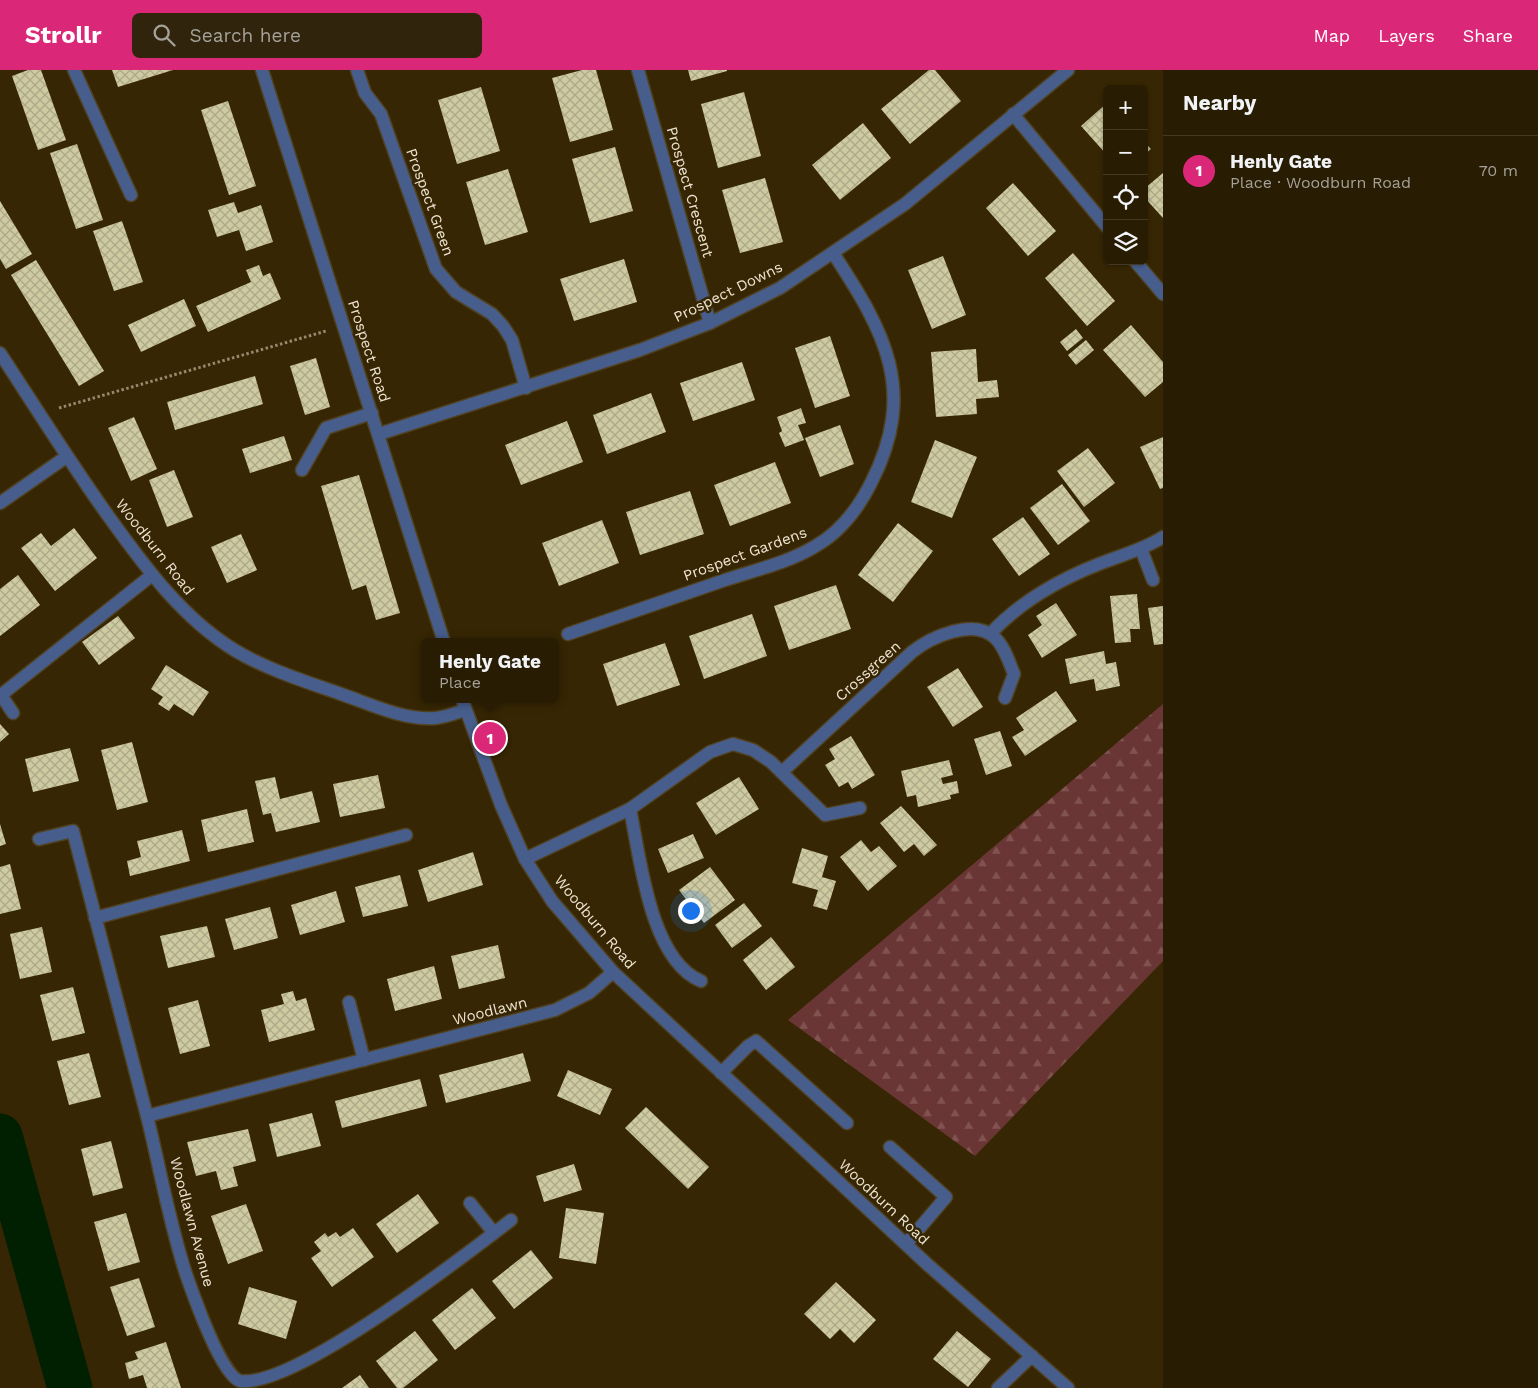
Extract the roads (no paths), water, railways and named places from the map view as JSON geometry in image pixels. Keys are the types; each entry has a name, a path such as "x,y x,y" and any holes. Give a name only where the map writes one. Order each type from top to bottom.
{"street":[{"path":"74,70 131,195"},
{"name":"Prospect Road","path":"262,70 443,638"},
{"name":"Prospect Green","path":"357,70 365,93 381,114 436,269 456,292 492,314 503,326 512,340 526,388"},
{"name":"Prospect Crescent","path":"638,70 710,323"},
{"name":"Prospect Downs","path":"379,434 640,350 710,323 780,288 905,204 1068,70"},
{"path":"1013,114 1103,222"},
{"name":"Prospect Gardens","path":"568,634 768,566 807,550 829,537 842,525 861,501 885,452 894,408 893,382 888,356 876,326 832,253"},
{"path":"1138,265 1163,294"},
{"name":"Woodburn Road","path":"0,353 66,456 152,575 185,611 237,651 300,679 363,702 415,716 435,718 464,705 500,805 526,859 552,901 613,972 906,1244 1032,1356 1062,1386"},
{"path":"302,470 326,428 372,413"},
{"path":"0,503 66,456"},
{"path":"1004,698 1014,674 1000,644 990,634 1016,608 1044,590 1082,570 1141,549 1163,537"},
{"path":"1141,549 1153,580"},
{"path":"13,713 0,695 152,575"},
{"name":"Crossgreen","path":"783,771 912,652 927,641 943,634 958,631 976,630 990,634"},
{"path":"526,859 630,809 710,752 734,744 760,754 783,771 825,816 860,808"},
{"path":"630,809 645,885 656,923 674,960 688,975 701,981"},
{"name":"Woodlawn Avenue","path":"39,839 73,831 186,1274 222,1363 233,1377 240,1381 257,1381 278,1376 317,1360 425,1287 511,1220"},
{"path":"95,918 406,835"},
{"name":"Woodlawn","path":"147,1116 555,1010 589,993 613,972"},
{"path":"349,1002 364,1060"},
{"path":"722,1073 748,1046 756,1041 847,1123"},
{"path":"890,1148 946,1197 906,1244"},
{"path":"470,1203 494,1233"},
{"path":"998,1388 1032,1356"}],"waterway":[{"path":"0,1136 70,1388"}],"place":[{"name":"Henly Gate","path":"490,738"}]}
